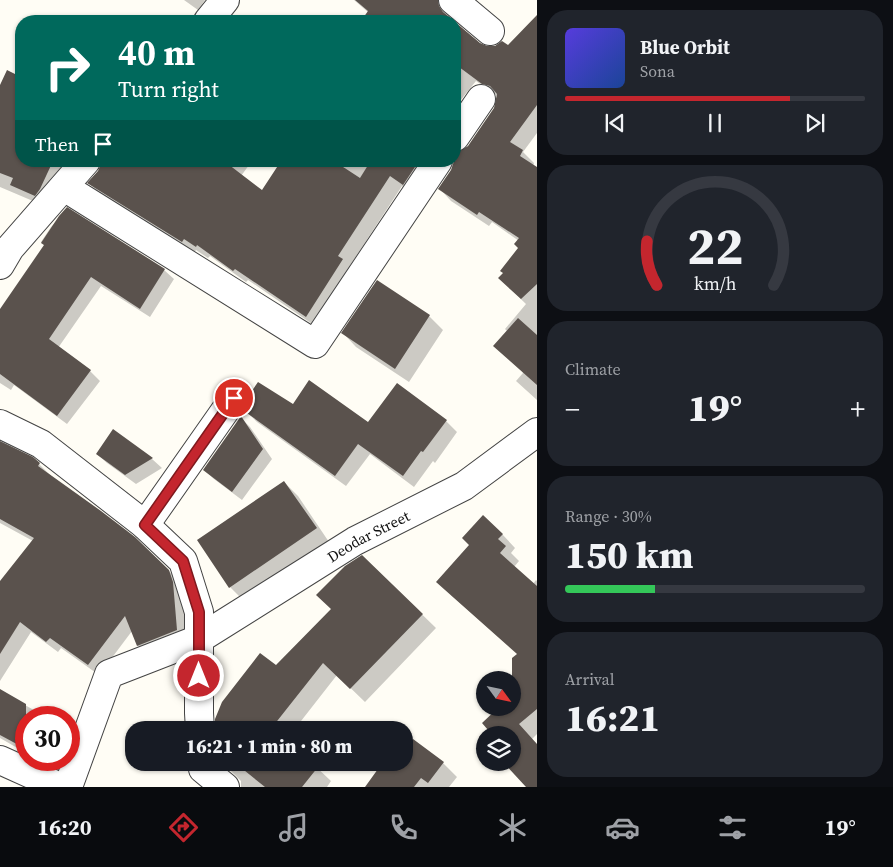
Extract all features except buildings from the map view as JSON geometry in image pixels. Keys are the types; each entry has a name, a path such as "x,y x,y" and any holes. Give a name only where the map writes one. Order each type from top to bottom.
{"street":[{"path":"213,15 225,0"},
{"path":"453,0 490,31"},
{"path":"461,128 481,99"},
{"path":"0,264 10,248 81,167"},
{"path":"64,187 315,344 434,167"},
{"path":"145,525 234,398"},
{"path":"0,424 41,444 145,525 183,561 199,612 199,721"},
{"name":"Deodar Street","path":"68,787 109,674 199,639 355,541 464,486 537,432"},
{"path":"0,760 60,787"},
{"path":"205,771 225,787"}],"route":[{"path":"199,676 199,612 183,561 145,525 234,398"}]}
